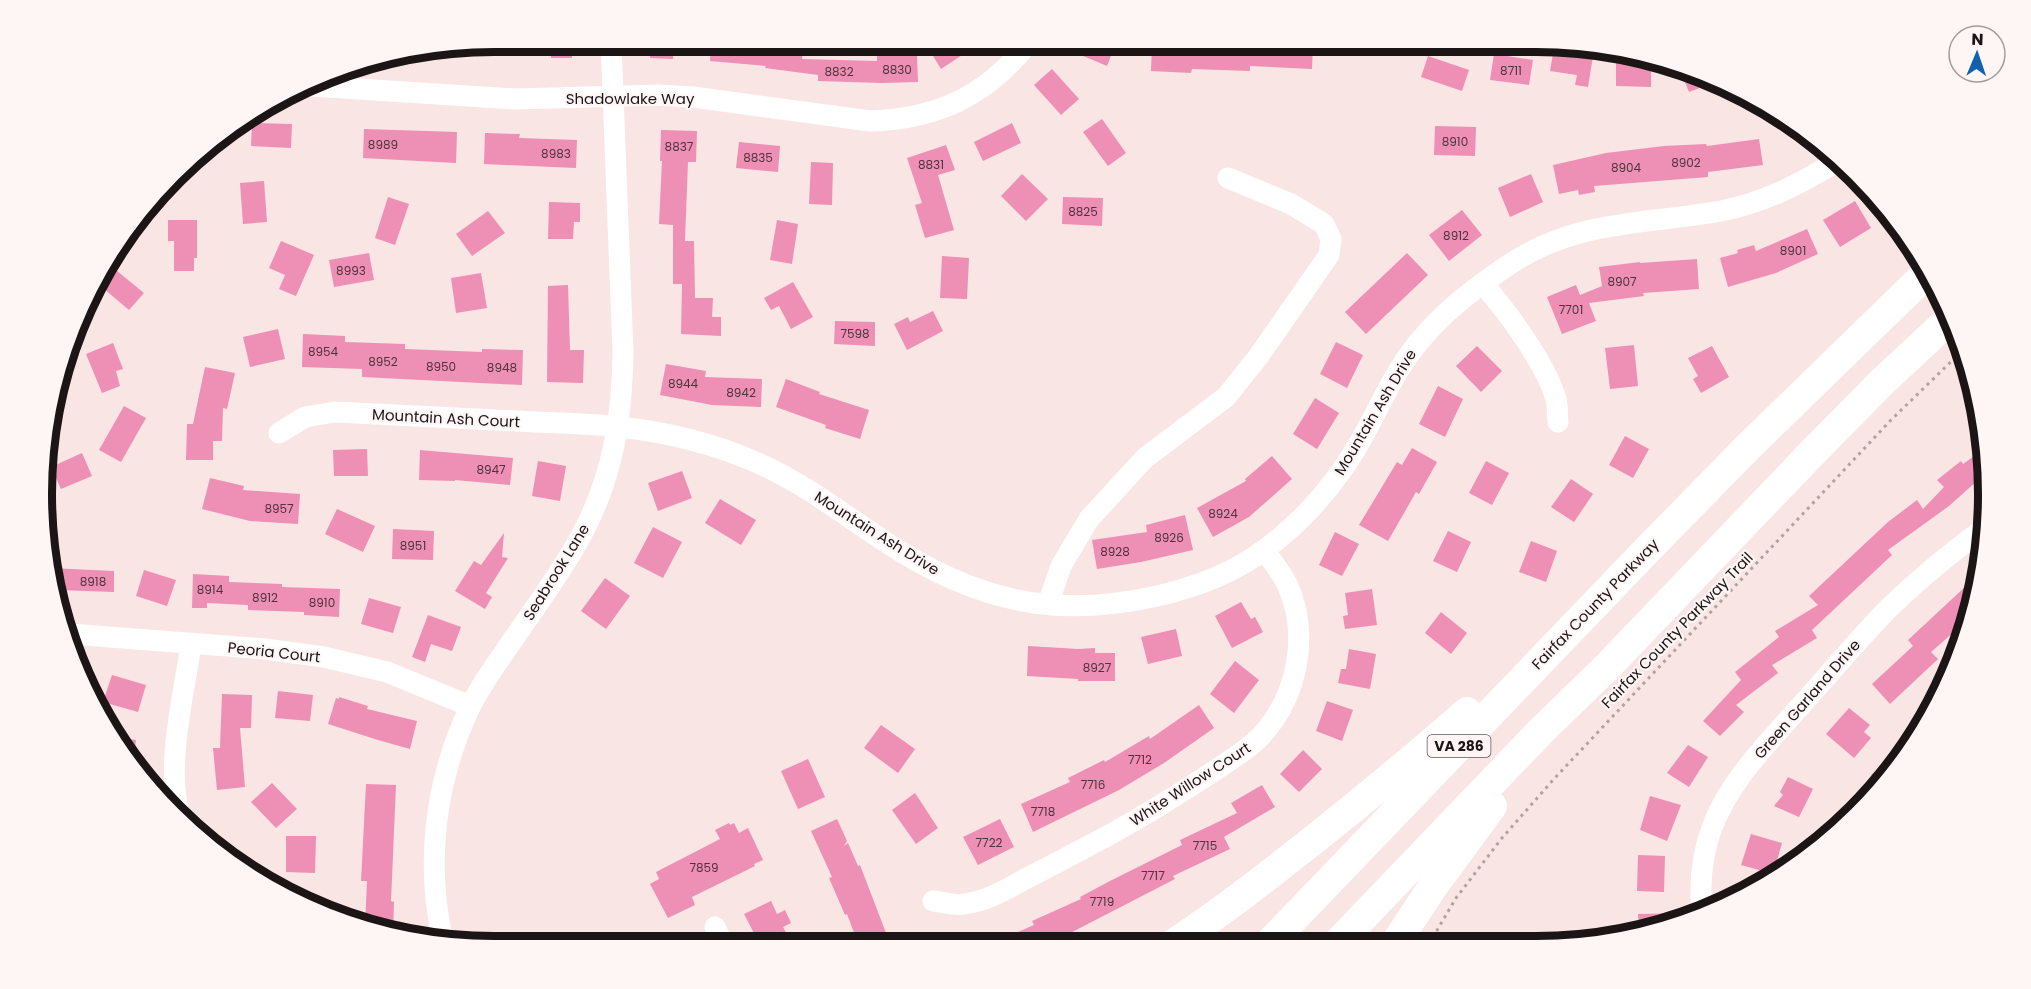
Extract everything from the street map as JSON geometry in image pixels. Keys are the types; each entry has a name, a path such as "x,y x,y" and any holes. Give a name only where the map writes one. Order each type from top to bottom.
{"highway":[{"name":"Fairfax County Parkway","path":"1277,936 1748,447 1921,278"},
{"name":"VA 286","path":"1345,936 1867,396 1944,323"},
{"path":"1185,936 1244,894 1401,770 1476,705 1595,584 1649,548"},
{"path":"1400,936 1482,820 1549,741 1607,667"}],"street":[{"name":"Seabrook Lane","path":"441,933 434,887 434,853 437,810 451,756 470,706 582,536 606,476 619,427 622,352 611,52"},
{"name":"Shadowlake Way","path":"323,87 516,99 658,95 693,97 870,122 897,120 935,112 956,104 975,93 1021,52"},
{"name":"Mountain Ash Drive","path":"619,427 688,439 759,463 820,496 888,543 952,579 990,593 1048,604 1083,606 1128,602 1164,595 1233,568 1264,550 1300,520 1342,470 1358,446 1398,371 1429,328 1452,306 1525,255 1582,231 1612,224 1720,211 1743,206 1796,185 1831,165"},
{"path":"1048,604 1061,566 1089,519 1146,458 1226,397 1258,357 1329,255 1331,240 1324,224 1291,204 1228,178"},
{"path":"1483,284 1500,303 1546,373 1557,400 1558,422"},
{"name":"Mountain Ash Court","path":"279,433 305,417 335,412 619,427"},
{"name":"Green Garland Drive","path":"1702,905 1701,880 1706,846 1719,812 1739,779 1781,728 1892,605 1941,561 1977,536"},
{"name":"White Willow Court","path":"933,901 962,905 990,898 1164,804 1238,756 1262,735 1273,722 1289,692 1295,673 1298,650 1294,606 1287,584 1264,550"},
{"name":"Peoria Court","path":"75,634 265,649 342,661 387,672 470,706"},
{"path":"177,802 175,757 191,645"}],"path":[{"name":"Fairfax County Parkway Trail","path":"1434,936 1456,898 1502,838 1553,780 1891,420 1956,357"}],"building":[{"path":"551,52 572,52 572,58 551,58"},
{"path":"650,52 673,52 673,59 650,58"},
{"path":"710,52 803,52 802,59 877,61 877,56 917,55 918,82 818,81 818,75 765,68 766,66 710,61"},
{"path":"931,52 967,52 941,69"},
{"path":"1074,52 1112,53 1107,66"},
{"path":"1152,52 1313,52 1312,69 1250,66 1250,71 1192,69 1191,73 1151,71"},
{"path":"1553,53 1593,56 1588,87 1575,85 1577,75 1550,71"},
{"path":"1494,54 1533,60 1529,85 1490,80"},
{"path":"1428,56 1469,70 1462,91 1421,77"},
{"path":"1616,60 1651,68 1651,87 1616,86"},
{"path":"1052,69 1079,99 1061,115 1034,85"},
{"path":"1683,78 1705,86 1689,92"},
{"path":"1102,119 1126,153 1108,166 1083,132"},
{"path":"255,123 292,124 291,148 251,146 252,125"},
{"path":"1012,123 1021,143 983,161 974,142"},
{"path":"1435,126 1476,127 1475,156 1434,155"},
{"path":"364,129 457,132 456,163 363,158"},
{"path":"661,130 697,131 696,162 688,162 685,241 694,241 695,298 713,298 712,317 721,317 721,336 681,334 682,284 673,284 673,225 659,224"},
{"path":"485,133 520,134 519,138 577,140 576,168 484,164"},
{"path":"1759,139 1763,165 1708,172 1708,177 1594,186 1595,192 1579,195 1578,190 1559,194 1553,165 1606,153 1664,146 1706,144 1707,146"},
{"path":"739,142 780,146 778,172 736,168"},
{"path":"946,145 955,170 938,175 954,230 925,238 915,205 922,203 907,158"},
{"path":"811,162 833,163 832,205 809,204"},
{"path":"1022,174 1048,199 1026,221 1001,196"},
{"path":"1531,174 1543,202 1510,217 1498,188"},
{"path":"264,181 267,222 243,224 240,183"},
{"path":"388,197 409,204 395,245 375,238"},
{"path":"1063,197 1103,198 1102,226 1062,224"},
{"path":"1855,201 1871,228 1840,247 1823,220"},
{"path":"549,202 580,203 580,222 574,222 573,239 548,239"},
{"path":"1462,210 1482,235 1449,261 1429,235"},
{"path":"488,211 505,233 472,256 456,234"},
{"path":"168,220 197,220 197,258 194,258 194,271 174,271 174,241 168,241"},
{"path":"777,220 798,224 792,264 770,260"},
{"path":"1807,229 1818,254 1776,273 1728,287 1720,258 1754,245 1756,251"},
{"path":"281,241 314,255 296,296 279,289 285,275 269,268"},
{"path":"369,253 374,280 334,287 329,260"},
{"path":"1407,253 1428,275 1366,334 1345,312"},
{"path":"942,256 969,258 967,299 940,298"},
{"path":"1697,259 1699,289 1643,293 1644,296 1589,303 1596,321 1562,334 1547,297 1576,285 1580,295 1602,286 1599,267"},
{"path":"115,269 144,293 129,310 104,289"},
{"path":"481,273 487,308 456,313 451,278"},
{"path":"793,282 813,317 791,329 779,306 771,310 764,298"},
{"path":"568,285 570,350 584,350 583,383 547,382 548,286"},
{"path":"933,311 943,331 907,350 894,324 908,317 910,322"},
{"path":"835,321 875,322 875,346 834,344"},
{"path":"278,329 285,359 250,367 243,337"},
{"path":"303,334 345,336 345,342 405,344 405,349 482,352 482,349 523,350 522,385 362,377 362,369 302,367"},
{"path":"1336,342 1363,355 1347,388 1320,374"},
{"path":"113,343 123,369 116,371 120,386 102,393 86,354"},
{"path":"1634,345 1638,386 1610,389 1605,348"},
{"path":"1477,346 1502,371 1481,392 1456,366"},
{"path":"1712,346 1729,377 1701,393 1693,379 1698,376 1688,358"},
{"path":"666,364 706,371 705,377 762,379 761,407 712,405 660,395"},
{"path":"205,367 235,373 227,409 223,408 222,441 213,441 213,460 186,460 187,424 193,424"},
{"path":"786,379 820,392 819,394 869,410 860,439 825,428 826,425 776,407"},
{"path":"1438,386 1463,399 1445,437 1419,424"},
{"path":"1315,398 1339,413 1317,449 1293,434"},
{"path":"124,406 146,418 121,462 99,450"},
{"path":"1625,436 1649,449 1633,478 1609,465"},
{"path":"1412,448 1437,462 1419,494 1416,492 1388,541 1359,525 1397,462 1402,465"},
{"path":"367,449 368,476 334,476 333,450"},
{"path":"420,450 513,458 510,485 455,480 419,480"},
{"path":"82,453 92,476 61,489 53,466"},
{"path":"1977,454 1978,480 1949,506 1888,550 1892,555 1812,630 1817,638 1772,665 1778,673 1736,705 1744,712 1720,736 1703,721 1741,680 1735,672 1779,637 1775,631 1818,605 1809,596 1888,522 1917,500 1923,509 1944,487 1937,480 1961,461 1963,464"},
{"path":"1272,456 1292,479 1249,517 1213,537 1197,508 1246,481 1245,479"},
{"path":"538,461 566,466 560,501 532,496"},
{"path":"1486,461 1509,473 1492,505 1469,493"},
{"path":"682,471 692,498 658,511 648,483"},
{"path":"210,478 244,486 243,490 300,494 298,524 250,521 202,509"},
{"path":"1571,479 1593,494 1574,522 1551,507"},
{"path":"720,499 756,520 741,545 705,523"},
{"path":"337,509 375,526 363,552 325,534"},
{"path":"1185,515 1193,550 1097,569 1092,540 1147,532 1146,525"},
{"path":"653,527 682,542 663,578 634,563"},
{"path":"393,529 434,531 433,560 392,559"},
{"path":"1448,531 1471,542 1457,572 1433,561"},
{"path":"1335,532 1359,544 1342,576 1319,565"},
{"path":"504,533 502,557 508,558 486,593 492,597 485,609 455,591 474,561 481,565"},
{"path":"1531,541 1557,551 1546,582 1519,572"},
{"path":"59,568 114,571 114,592 63,590"},
{"path":"144,570 176,580 167,606 136,596"},
{"path":"193,574 229,576 229,582 340,589 339,617 304,615 304,612 248,610 248,605 207,603 207,608 192,608"},
{"path":"605,578 630,596 606,629 581,611"},
{"path":"1970,583 1957,629 1931,652 1938,659 1890,704 1872,684 1913,646 1908,640"},
{"path":"1372,589 1377,625 1345,629 1343,616 1348,615 1345,593"},
{"path":"369,598 401,607 393,633 361,624"},
{"path":"1241,602 1251,619 1255,617 1263,632 1232,648 1215,616"},
{"path":"1441,612 1467,633 1451,654 1425,633"},
{"path":"428,615 461,627 452,651 431,644 425,662 412,657"},
{"path":"1176,629 1182,656 1148,664 1141,637"},
{"path":"1028,646 1095,648 1095,653 1115,653 1115,681 1078,681 1078,679 1027,676"},
{"path":"1349,649 1376,654 1370,689 1338,683 1341,669 1346,669"},
{"path":"1235,661 1259,680 1234,713 1210,694"},
{"path":"112,675 146,685 138,712 104,700"},
{"path":"278,691 313,695 310,721 275,718"},
{"path":"222,694 252,695 251,728 240,728 245,787 217,790 213,748 220,748"},
{"path":"339,697 368,706 367,709 417,721 410,749 328,724 336,698 339,699"},
{"path":"1327,701 1353,710 1342,741 1316,731"},
{"path":"1199,705 1214,728 1164,763 1119,790 1033,832 1021,804 1070,782 1068,778 1104,760 1105,762 1149,736 1150,739"},
{"path":"1849,708 1870,725 1864,732 1871,738 1854,758 1826,734"},
{"path":"881,725 915,749 898,773 864,748"},
{"path":"126,739 136,740 135,751"},
{"path":"1688,745 1708,757 1689,787 1667,773"},
{"path":"1303,750 1322,769 1299,792 1280,774"},
{"path":"1892,756 1875,779 1871,775"},
{"path":"808,759 825,797 798,809 781,771"},
{"path":"1788,777 1813,789 1799,817 1774,806 1783,795 1780,792"},
{"path":"272,783 297,809 276,828 251,802"},
{"path":"366,784 396,785 391,901 394,902 393,924 365,917 367,881 361,881"},
{"path":"1262,785 1275,807 1224,837 1230,849 1173,876 1175,879 1064,936 1009,936 1034,925 1032,921 1081,899 1080,897 1182,845 1180,840 1237,813 1231,803"},
{"path":"915,793 938,828 916,844 892,810"},
{"path":"1650,796 1681,805 1667,841 1640,830"},
{"path":"837,819 847,841 844,846 848,843 858,866 860,865 887,936 855,936 811,831"},
{"path":"1000,819 1014,847 978,865 963,837"},
{"path":"729,823 730,825 734,823 739,833 748,828 763,860 692,897 695,905 668,918 650,884 659,879 656,872 720,839 715,830"},
{"path":"1751,834 1782,843 1775,866 1766,872 1741,865"},
{"path":"286,836 316,836 315,873 286,872"},
{"path":"1638,855 1665,856 1664,892 1637,891"},
{"path":"771,901 777,914 785,910 791,923 783,927 788,936 753,936 755,935 744,914"},
{"path":"1678,913 1639,924 1638,914"}]}
